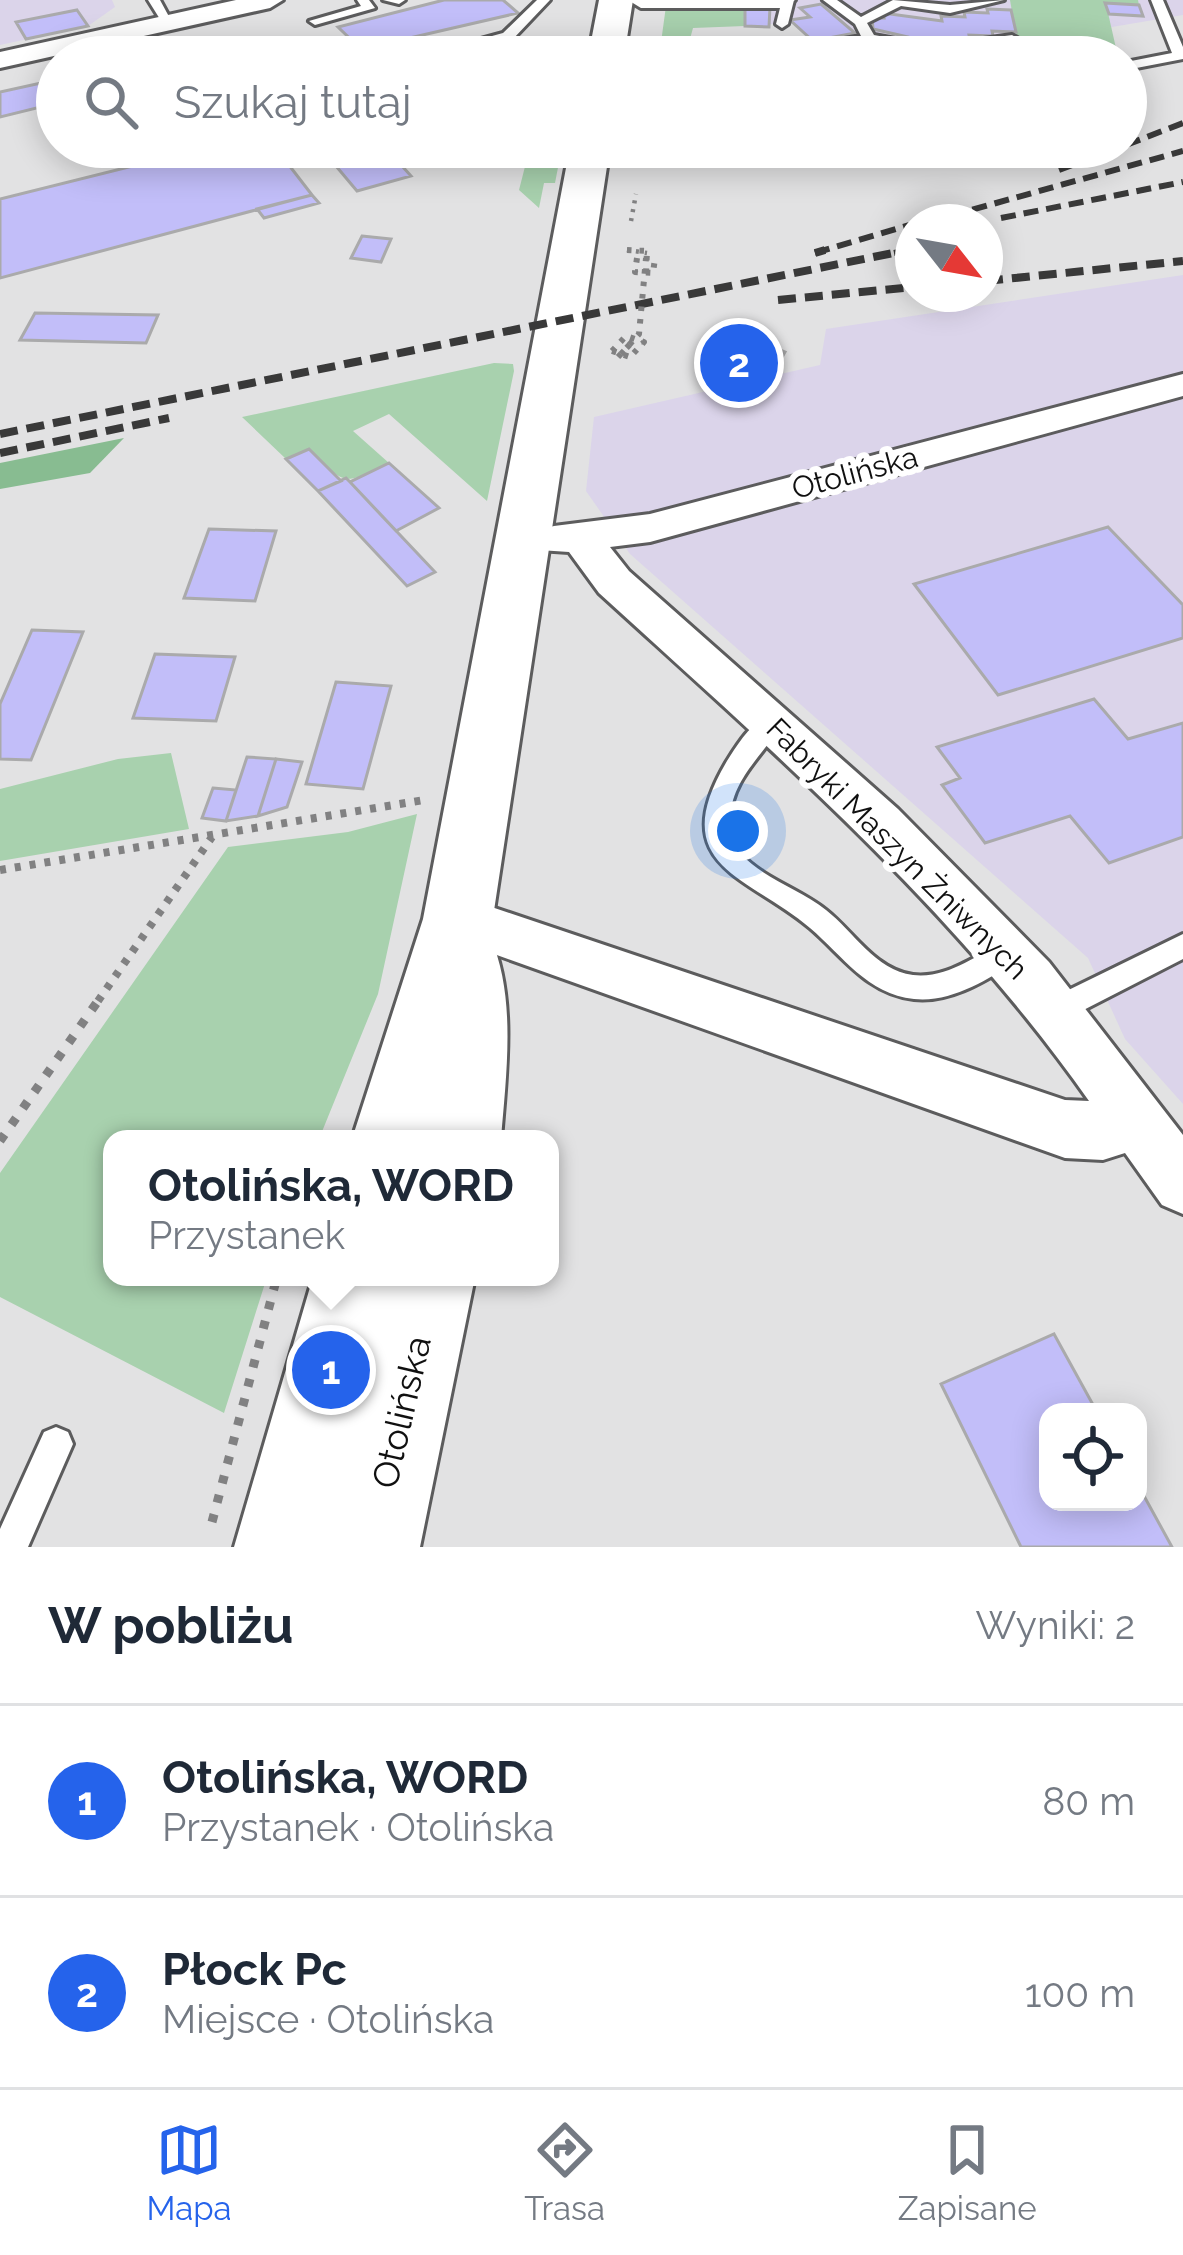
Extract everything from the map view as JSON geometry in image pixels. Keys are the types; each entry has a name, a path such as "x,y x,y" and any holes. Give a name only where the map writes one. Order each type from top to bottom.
{"main road":[{"path":"610,36 616,0"},
{"path":"395,1130 459,919 523,540 598,168"},
{"path":"459,919 469,1060 462,1130"},
{"path":"247,1537 352,1286"},
{"name":"Otolińska","path":"371,1547 430,1286"}],"street":[{"path":"77,36 161,10 270,0"},
{"path":"640,0 784,8"},
{"path":"0,60 36,49"},
{"name":"Otolińska","path":"523,540 583,541 650,528 1183,385"},
{"name":"Fabryki Maszyn Żniwnych","path":"583,541 614,582 770,724 1007,954 1056,1010 1183,1184"},
{"path":"459,919 1065,1129 1102,1131 1136,1121"}],"lane":[{"path":"315,21 369,8 364,0"},
{"path":"389,0 399,0"},
{"path":"508,36 544,0"},
{"path":"829,0 860,22 868,36"},
{"path":"860,22 901,1 950,9 998,0"},
{"path":"1147,62 1180,56 1156,0"},
{"path":"770,724 746,748 722,796 719,830 727,857 821,922 879,976 912,988 949,985 1007,954"},
{"path":"1056,1010 1183,946"},
{"path":"10,1547 56,1444"}],"path":[{"path":"631,221 636,194"},
{"path":"627,250 647,251 646,273"},
{"path":"637,258 651,258 653,273 634,272 637,258"},
{"path":"620,355 639,334 651,258"},
{"path":"626,336 644,342 620,355 626,336"},
{"path":"0,870 484,788"},
{"path":"0,1141 212,836"},
{"path":"247,1537 276,1286"}],"shaded area":[{"path":"0,0 112,0 115,7 88,26 0,45"},
{"path":"762,0 1183,0 1183,15 1059,36 815,36 804,24 758,24"},
{"path":"1183,275 1183,1104 1125,1039 1088,958 630,554 586,491 594,417 820,365 826,329 938,312 1003,312 1003,302"}],"green space":[{"path":"1010,0 1138,0 1139,5 1106,4 1113,36 1016,36"},
{"path":"666,6 745,6 745,26 693,28 691,36 662,36"},
{"path":"525,168 558,168 555,183 544,183 539,208 519,190"},
{"path":"494,363 513,364 514,371 487,501 389,414 353,431 389,463 345,479 309,449 286,459 242,417"},
{"path":"124,438 90,473 0,489 0,463"},
{"path":"171,753 189,829 0,861 0,789 118,759"},
{"path":"417,814 378,994 323,1130 103,1130 103,1286 264,1286 224,1413 0,1297 0,1173 228,847 348,832"}],"building":[{"path":"444,0 503,0 518,13 418,36 347,36 338,27"},
{"path":"1105,3 1139,5 1143,16 1109,14"},
{"path":"821,4 855,33 808,36 790,20 810,17 800,8"},
{"path":"745,6 770,7 769,27 745,26"},
{"path":"987,9 1011,10 1016,32 904,36 873,29 872,18 884,18 883,13 942,21 941,16 988,13"},
{"path":"77,10 88,26 26,39 16,22"},
{"path":"36,84 36,108 0,117 0,92"},
{"path":"125,168 291,168 312,195 0,278 0,199"},
{"path":"338,168 404,168 411,176 357,191"},
{"path":"312,195 319,203 264,218 257,209"},
{"path":"362,236 391,239 381,262 351,258"},
{"path":"35,313 158,315 146,343 20,340"},
{"path":"765,344 785,352 781,359 754,365 758,372 711,380 701,365 726,361 721,352"},
{"path":"309,449 341,481 318,491 286,459"},
{"path":"389,463 439,508 396,531 350,482"},
{"path":"346,478 435,572 407,586 318,491"},
{"path":"1108,527 1183,605 1183,638 998,695 914,584"},
{"path":"209,529 276,531 255,601 184,598"},
{"path":"32,630 83,632 31,760 0,759 0,704"},
{"path":"155,654 235,657 216,721 133,718"},
{"path":"336,682 391,686 363,789 306,784"},
{"path":"1094,699 1128,739 1183,723 1183,837 1109,863 1070,816 985,843 942,785 960,778 937,747"},
{"path":"247,757 276,759 258,816 226,821"},
{"path":"276,759 302,762 287,807 258,816"},
{"path":"213,788 236,790 226,821 202,818"},
{"path":"1054,1334 1092,1403 1039,1403 1039,1511 1147,1511 1147,1501 1172,1547 1021,1547 941,1384"}],"railway":[{"path":"1147,137 1183,123"},
{"path":"1147,161 1183,151"},
{"path":"1059,170 1064,168"},
{"path":"993,204 1122,168"},
{"path":"1003,218 1183,182"},
{"path":"825,250 815,253 895,229"},
{"path":"0,434 895,253"},
{"path":"1003,279 1183,261"},
{"path":"778,300 895,289"},
{"path":"0,453 169,418"}],"place":[{"name":"Płock Pc","path":"739,363"},
{"name":"Otolińska, WORD","path":"331,1370"}]}
